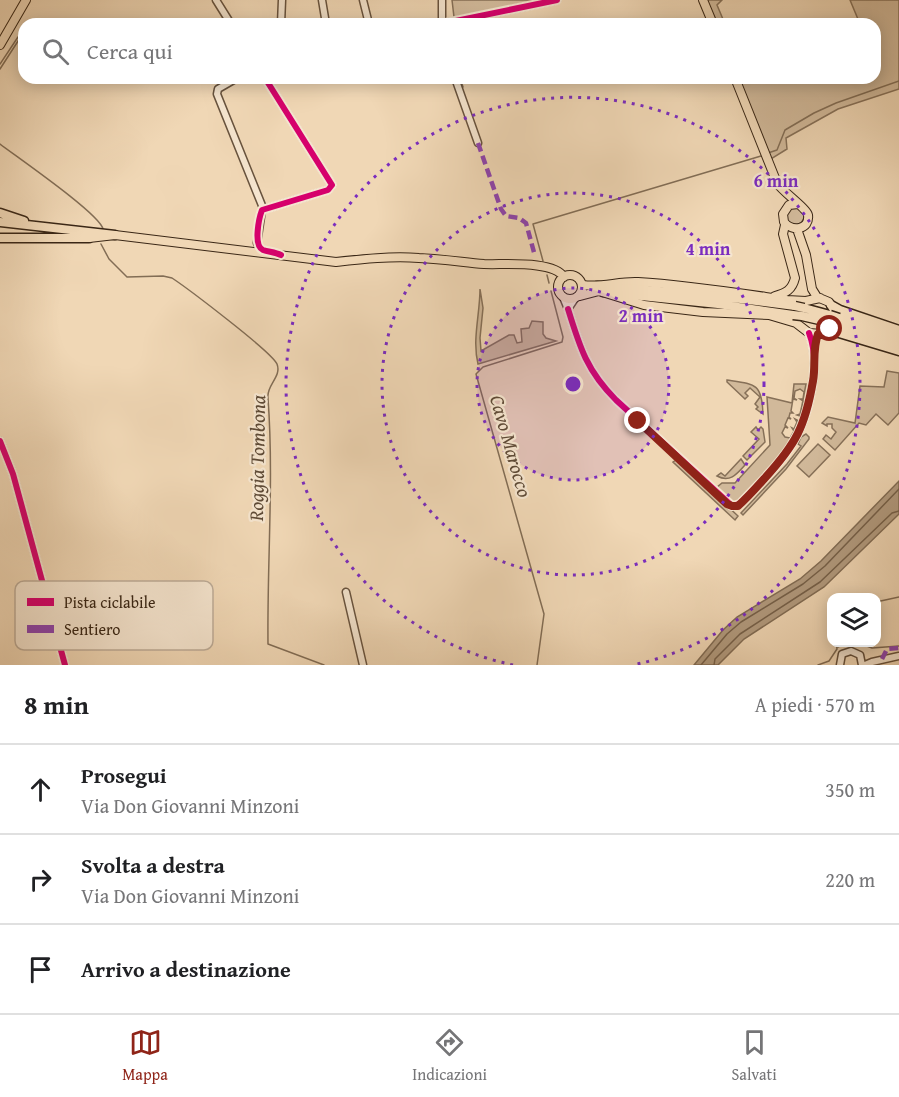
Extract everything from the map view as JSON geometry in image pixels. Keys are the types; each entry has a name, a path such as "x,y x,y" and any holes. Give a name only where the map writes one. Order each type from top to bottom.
{"highway":[{"path":"0,213 24,221 101,234"},
{"path":"0,222 116,235"},
{"path":"0,228 89,238"},
{"path":"0,238 89,238"},
{"path":"598,289 710,295 801,310 830,324 899,344"},
{"path":"831,305 899,330"},
{"path":"830,324 899,338"},
{"path":"830,324 839,333 899,351"}],"main road":[{"path":"0,45 26,0"},
{"path":"703,0 710,18"},
{"path":"737,84 766,159 783,192 787,207 782,217 785,225 783,234 795,278 788,291 768,297"},
{"path":"783,192 806,209 808,217 805,225 796,229 785,225"},
{"path":"787,207 798,204"},
{"path":"796,229 806,255 811,286 815,295 831,305 834,310 834,320 830,324 809,333 801,310 811,286"},
{"path":"89,238 116,235 336,262 372,258 418,258 525,265 556,270 564,277"},
{"path":"801,310 768,297 637,282 608,284 598,289 577,298 563,297 558,288 564,277 569,275 576,276 583,285 598,289 644,305 703,312 769,315 790,320 821,298"},
{"path":"577,298 583,285"}],"street":[{"path":"216,0 227,18"},
{"path":"281,18 282,0"},
{"path":"322,0 325,18"},
{"path":"363,0 368,18"},
{"path":"442,0 442,18"},
{"path":"471,18 557,0"},
{"path":"442,11 450,18"},
{"path":"227,84 218,89 217,94 263,208 257,243 260,249 281,255"},
{"path":"263,208 328,190 332,185 269,84"},
{"path":"457,84 478,142"},
{"path":"222,248 230,246 250,248 257,243"},
{"path":"563,297 586,363 605,389 732,506 740,504 786,455 795,442 805,419 814,376 814,349 809,333"},
{"path":"568,309 577,298"},
{"path":"814,349 830,324"},
{"path":"0,441 13,474 42,581"},
{"path":"346,592 363,665"},
{"path":"61,650 65,665"},
{"path":"833,665 840,662 842,654 849,651 868,658 882,659"},
{"path":"858,653 864,665 899,656"}],"shaded area":[{"path":"452,0 541,0 454,17"},
{"path":"705,0 722,0 717,5 722,18 712,18"},
{"path":"850,0 899,0 899,89 838,109 786,138 787,149 771,159 740,84 881,84 881,18 858,18"},
{"path":"795,207 801,210 804,216 801,222 795,225 789,222 786,216 789,210"},
{"path":"480,289 483,308 481,351 509,335 514,335 517,343 522,342 521,329 529,328 532,321 543,322 543,334 546,338 556,341 478,364 476,336"},
{"path":"887,371 899,373 899,413 888,425 876,414 866,425 859,423 835,450 823,439 826,435 831,439 836,432 832,424 827,424 827,426 822,423 828,417 855,423 860,386 884,387"},
{"path":"727,380 755,387 761,396 763,414 756,409 758,407 755,404 760,397 750,388 745,393 748,396 745,399"},
{"path":"794,384 806,384 803,401 800,399 803,399 804,392 800,389 795,391 794,398 797,400 793,399 791,411 793,413 790,413 791,419 788,418 785,425 788,428 785,427 782,433 785,437 790,438 794,431 792,428 794,429 797,422 795,419 799,421 791,443 739,501 732,503 715,486 722,483 735,483 770,445 767,397 792,403"},
{"path":"756,427 758,430 761,427 763,429 765,442 747,460 743,456 759,439 751,432"},
{"path":"806,434 809,439 786,469 743,515 741,513 801,446 798,444 801,437"},
{"path":"818,444 830,455 809,477 797,466"},
{"path":"741,459 745,465 736,474 729,478 717,476 721,473 725,476"},
{"path":"676,460 738,516 735,520 673,462"}],"water":[{"path":"899,481 899,514 824,587 744,639 718,665 694,665 737,617 800,579 821,561"}],"waterway":[{"path":"0,64 18,37"},
{"path":"0,69 18,41"},
{"name":"Cavo Marocco","path":"768,153 777,150 785,130 814,113 899,81"},
{"name":"Roggia Tombona","path":"0,144 74,199 103,229"},
{"name":"Cavo Marocco","path":"543,261 533,224 761,156"},
{"name":"Roggia Tombona","path":"101,244 109,259 127,277 172,278 246,334 277,364 277,373 268,393 270,459 268,644 324,665"},
{"name":"Cavo Marocco","path":"547,275 549,283"},
{"name":"Cavo Marocco","path":"537,665 544,614 476,374 483,367 562,342 563,337 551,291"},
{"path":"881,601 899,597"},
{"path":"869,647 899,646"},
{"path":"818,665 829,661 837,647"}],"marked path":[{"path":"478,143 501,209 506,216 519,218 526,223 535,256"},
{"path":"882,659 887,649 899,648"}],"cycle path":[{"path":"470,18 557,0"},
{"path":"269,84 332,185 328,190 262,210 259,219 258,243 263,250 281,255"},
{"path":"568,309 576,336 591,369 606,389 732,506 740,504 777,465 795,439 802,424 808,407 814,374 814,354 809,333"},
{"path":"0,441 13,474 42,581"},
{"path":"61,650 65,665"}],"route":[{"path":"638,421 727,504 738,506 786,455 795,442 805,419 810,399 814,376 814,349 818,334 830,329"}]}
